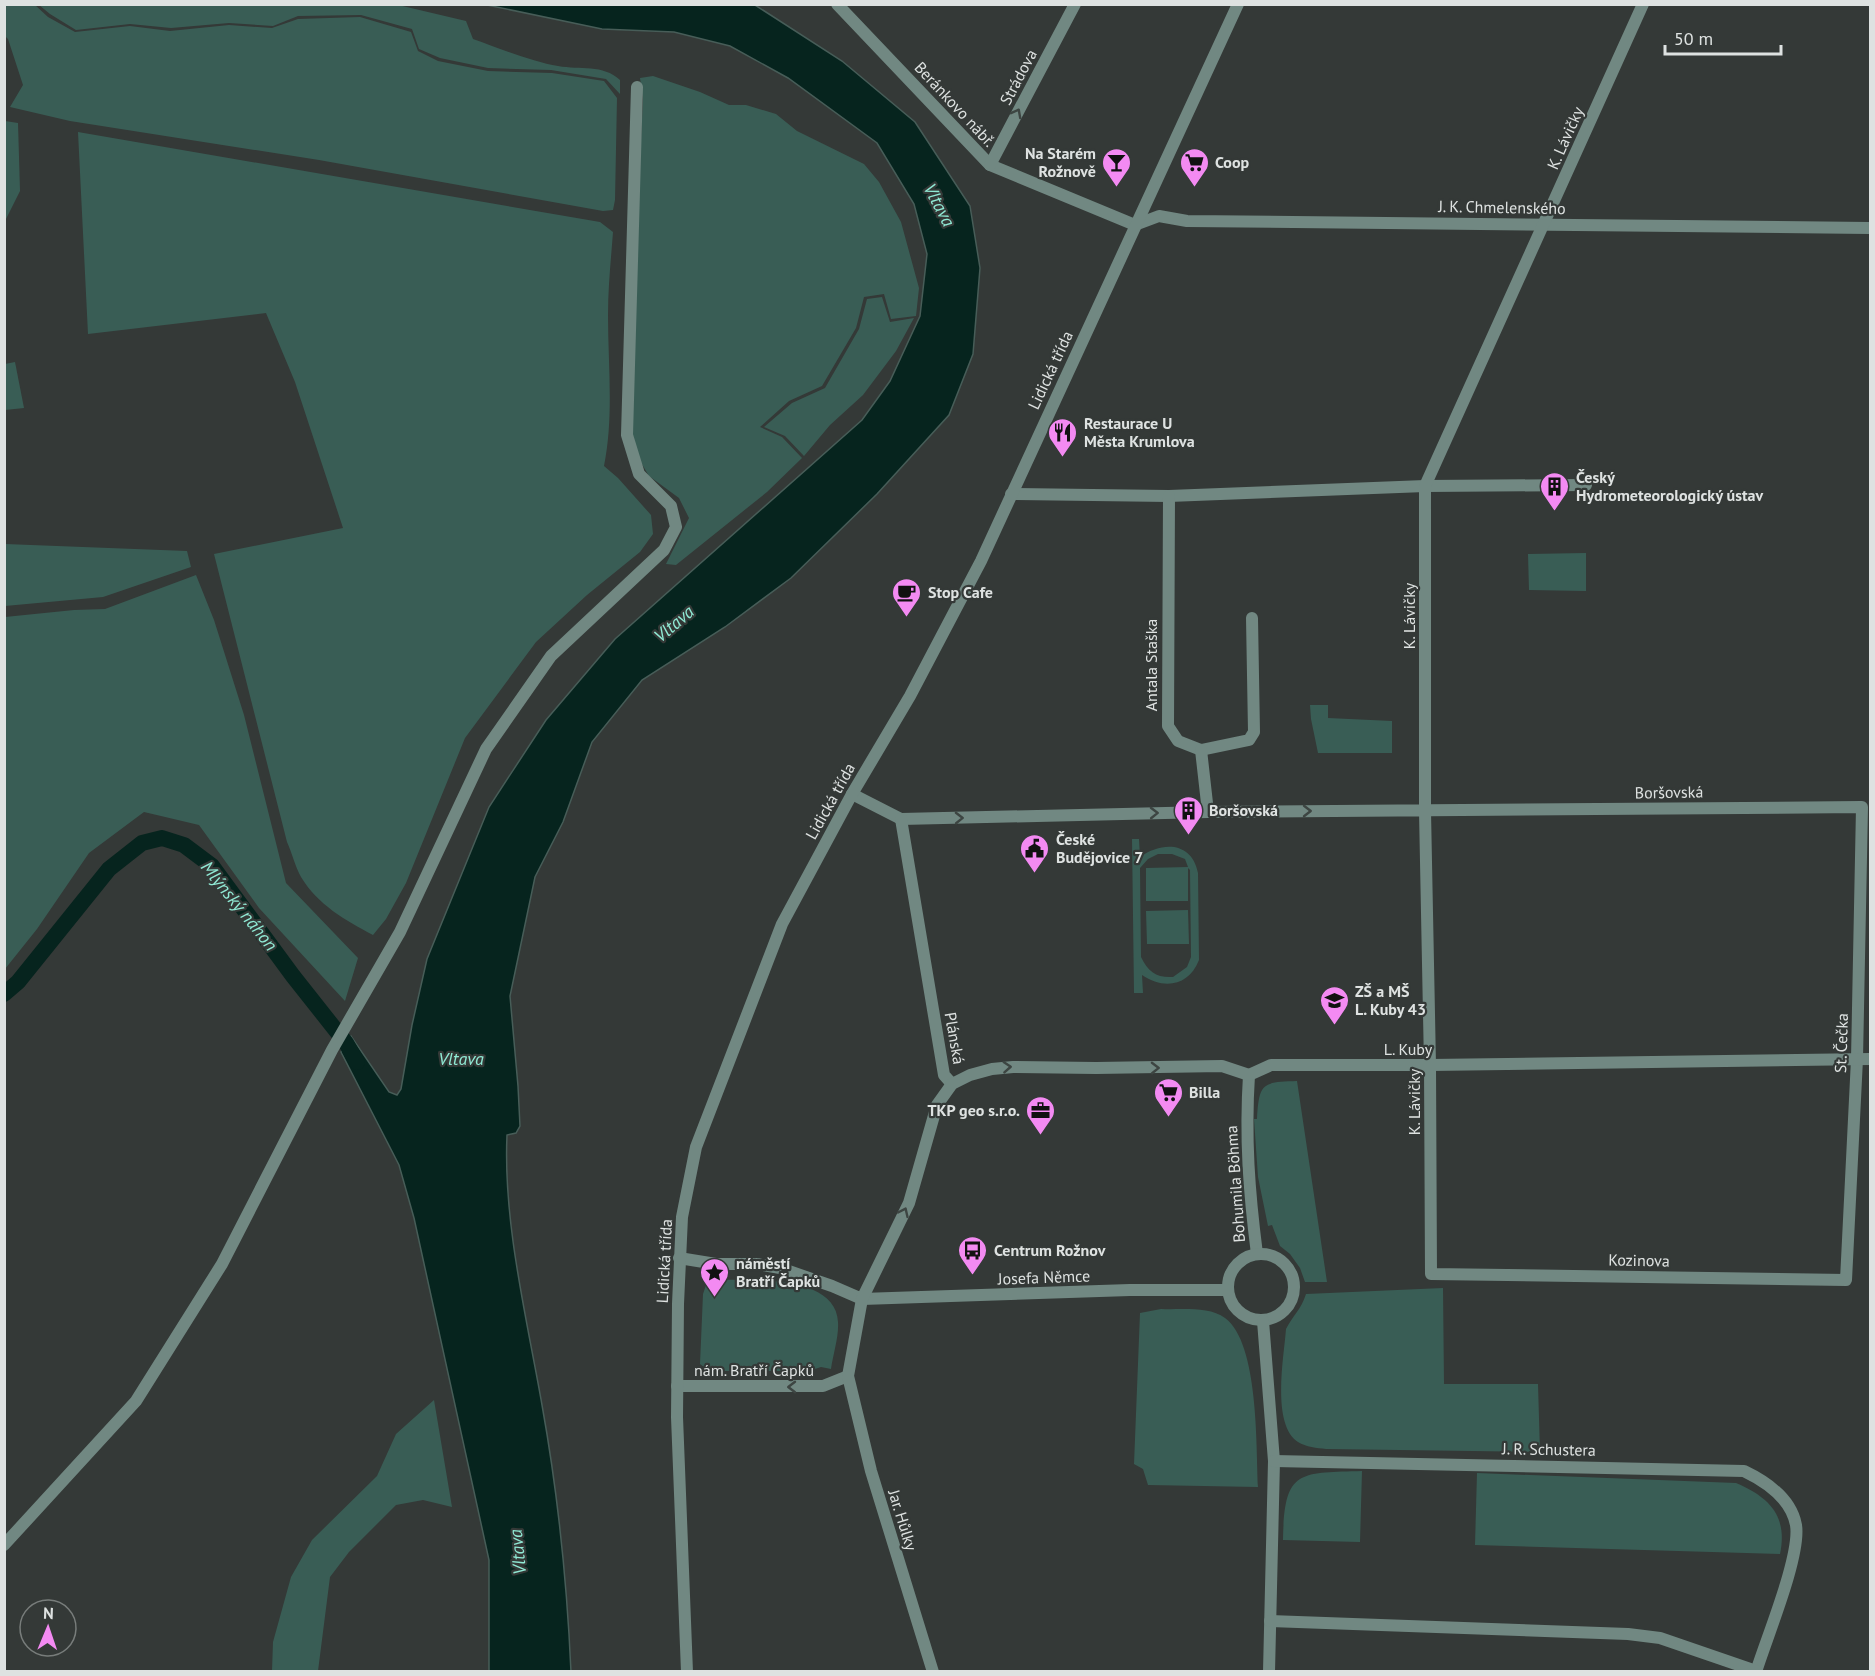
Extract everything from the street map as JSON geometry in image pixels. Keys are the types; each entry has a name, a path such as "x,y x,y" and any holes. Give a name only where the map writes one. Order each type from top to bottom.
{"street":[{"name":"Strádova","path":"990,165 1075,4"},
{"name":"Lidická třída","path":"687,1671 677,1386 679,1258 682,1217 696,1147 782,924 852,794 916,686 981,561 1238,4"},
{"name":"K. Lávičky","path":"1431,1274 1431,1065 1425,811 1425,486 1643,4"},
{"name":"Beránkovo nábř.","path":"840,5 990,165 1135,225"},
{"path":"4,1545 136,1401 222,1264 333,1048 400,932 486,749 551,656 664,550 676,527 671,506 639,474 627,435 637,87"},
{"name":"J. K. Chmelenského","path":"1135,225 1159,216 1188,221 1870,228"},
{"path":"1011,494 1169,496 1425,486 1586,485"},
{"name":"Antala Staška","path":"1169,496 1167,726 1178,741 1201,750"},
{"path":"1208,812 1201,750 1249,740 1254,732 1252,618"},
{"path":"852,794 901,819"},
{"name":"Boršovská","path":"901,819 1208,812 1862,807"},
{"name":"St. Čečka","path":"1846,1280 1857,1059 1862,807"},
{"name":"Plánská","path":"862,1299 909,1203 938,1105 952,1084 944,1075 901,819"},
{"name":"L. Kuby","path":"1249,1075 1271,1065 1870,1059"},
{"path":"952,1084 970,1075 1013,1066 1096,1068 1222,1066 1249,1075"},
{"name":"Bohumila Böhma","path":"1249,1075 1247,1158 1257,1254"},
{"path":"1257,1254 1271,1255 1284,1262 1292,1273 1295,1287 1293,1300 1286,1310 1276,1318 1263,1321 1250,1319 1239,1313 1232,1303 1228,1290 1229,1278 1235,1266 1245,1258 1257,1254"},
{"path":"679,1258 780,1268 862,1299 848,1376"},
{"name":"Kozinova","path":"1431,1274 1846,1280"},
{"name":"Josefa Němce","path":"862,1299 1117,1290 1228,1290"},
{"path":"1263,1321 1274,1461 1269,1671"},
{"name":"nám. Bratří Čapků","path":"677,1386 823,1386 848,1376"},
{"name":"Jar. Hůlky","path":"848,1376 871,1471 933,1671"},
{"name":"J. R. Schustera","path":"1274,1461 1744,1471 1767,1482 1787,1503 1796,1525 1795,1554 1756,1671"},
{"path":"1270,1621 1628,1634 1660,1638 1756,1671"}],"shaded area":[{"path":"394,4 466,21 473,39 527,58 558,66 591,68 606,72 620,80 620,94 606,79 551,70 488,68 440,58 419,49 412,29 361,15 298,16 273,26 229,23 171,28 130,24 76,30 39,5"},
{"path":"4,5 35,5 48,17 75,32 130,26 170,31 229,25 272,28 298,19 360,17 411,32 418,51 438,61 488,71 552,73 604,81 617,98 613,210 603,211 319,160 70,121 10,107 23,85 5,36"},
{"path":"653,76 700,92 729,105 746,105 776,114 797,131 864,164 879,182 901,222 919,288 916,316 891,319 884,294 864,297 856,328 822,386 789,401 760,427 782,437 802,458 767,492 676,565 666,564 689,518 679,498 649,476 640,461 633,436 633,306 643,99 640,78"},
{"path":"5,121 18,123 20,191 5,221"},
{"path":"78,132 600,222 613,232 608,305 610,409 604,466 651,515 653,534 640,552 587,595 536,642 465,738 406,883 386,919 373,935 324,904 308,887 297,868 287,842 214,554 343,528 295,382 266,313 88,334"},
{"path":"882,297 890,322 914,318 896,351 863,395 830,425 804,456 785,436 764,427 792,403 825,388 859,329 867,299"},
{"path":"15,362 24,408 5,410 5,364"},
{"path":"5,544 187,551 191,567 103,597 5,606"},
{"path":"1586,553 1586,591 1529,590 1528,554"},
{"path":"196,575 214,620 244,715 286,883 358,958 345,1001 259,908 199,825 144,812 89,853 37,929 5,969 5,617 105,609"},
{"path":"1310,705 1328,705 1328,718 1392,721 1392,753 1318,753"},
{"path":"1132,839 1139,839 1140,857 1158,848 1175,847 1190,855 1195,863 1198,873 1199,960 1189,975 1175,983 1159,983 1142,975 1143,993 1134,993","holes":["1158,854 1172,854 1185,859 1188,867 1146,868 1146,901 1188,901 1188,868 1190,870 1191,957 1187,967 1173,977 1167,977 1154,973 1141,957 1140,868 1148,859"]},
{"path":"1188,910 1189,944 1147,944 1146,911"},
{"path":"1297,1081 1327,1282 1305,1282 1300,1268 1290,1254 1280,1246 1272,1225 1268,1226 1258,1177 1254,1119 1257,1119 1261,1091 1269,1084 1276,1082"},
{"path":"718,1280 790,1283 808,1288 823,1296 834,1307 838,1322 831,1369 821,1367 809,1371 709,1371 700,1364 703,1294 706,1285"},
{"path":"1443,1288 1444,1384 1538,1384 1540,1452 1326,1449 1298,1442 1284,1421 1281,1389 1286,1329 1306,1294"},
{"path":"1161,1309 1194,1309 1218,1314 1225,1318 1236,1331 1244,1349 1254,1396 1258,1487 1148,1485 1143,1469 1134,1464 1140,1313"},
{"path":"434,1400 452,1507 423,1500 396,1505 349,1552 330,1577 318,1671 272,1671 273,1642 291,1577 312,1540 377,1476 396,1434"},
{"path":"1362,1471 1360,1542 1283,1540 1287,1500 1292,1487 1299,1480 1323,1473"},
{"path":"1477,1473 1736,1483 1758,1495 1773,1510 1781,1529 1780,1554 1475,1545"}],"water":[{"name":"Vltava","path":"487,5 755,5 842,61 915,122 970,206 980,268 973,354 949,415 877,494 791,578 725,627 642,680 592,742 563,822 535,877 510,996 520,1126 516,1133 507,1135 507,1168 517,1271 548,1438 557,1505 571,1672 489,1671 489,1560 414,1218 399,1165 341,1052 351,1036 389,1092 397,1095 401,1089 427,959 489,807 546,720 615,639 862,420 890,381 920,316 927,254 914,204 877,143 788,78 730,46 674,32 602,29"}],"waterway":[{"name":"Mlýnský náhon","path":"4,994 18,982 109,869 142,843 162,838 184,845 212,866 293,976 346,1043 357,1062"}],"place":[{"name":"Na Starém Rožnově","path":"1117,188"},
{"name":"Coop","path":"1194,188"},
{"name":"Restaurace U Města Krumlova","path":"1063,458"},
{"name":"Český Hydrometeorologický ústav","path":"1555,512"},
{"name":"Stop Cafe","path":"907,618"},
{"name":"Boršovská","path":"1188,836"},
{"name":"České Budějovice 7","path":"1035,874"},
{"name":"ZŠ a MŠ L. Kuby 43","path":"1334,1026"},
{"name":"Billa","path":"1168,1118"},
{"name":"TKP geo s.r.o.","path":"1041,1136"},
{"name":"Centrum Rožnov","path":"973,1276"},
{"name":"náměstí Bratří Čapků","path":"715,1298"}]}
